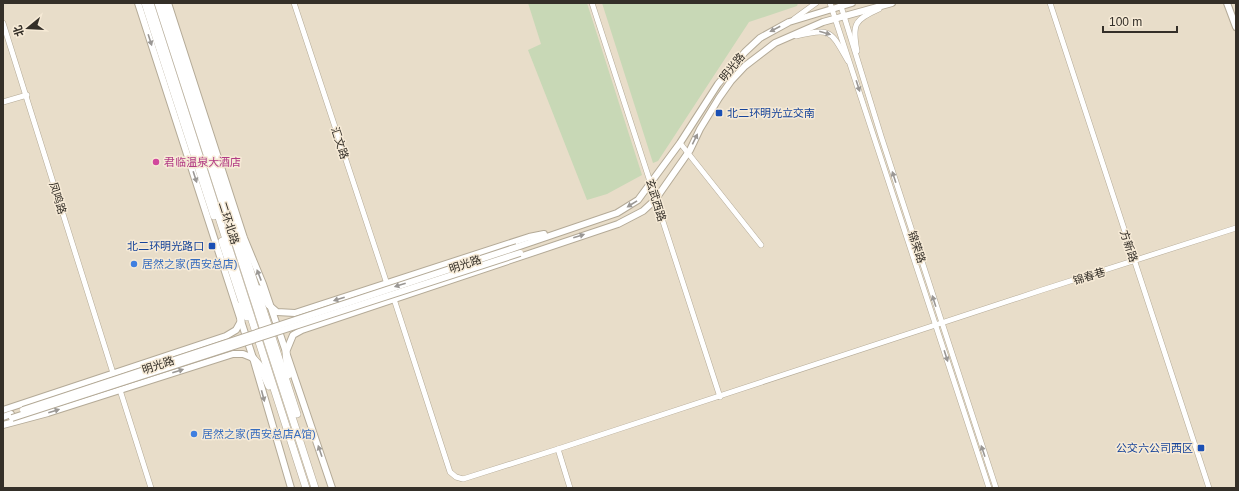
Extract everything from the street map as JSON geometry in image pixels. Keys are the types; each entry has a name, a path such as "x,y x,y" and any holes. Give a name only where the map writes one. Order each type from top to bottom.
{"highway":[{"path":"145,3 269,386 290,449 301,471"},
{"name":"二环北路","path":"150,3 184,106 205,161 303,448 315,488"},
{"name":"二环北路","path":"158,3 180,71 205,161 305,487"},
{"path":"163,3 297,414"},
{"path":"175,41 180,71"},
{"path":"184,106 185,127"},
{"path":"190,143 221,182"},
{"path":"248,263 257,286 269,305"},
{"path":"238,292 241,321"},
{"path":"286,352 287,369 303,448"},
{"path":"253,358 260,366 269,386"},
{"path":"310,473 319,488"}],"main road":[{"path":"138,3 253,358 291,488"},
{"path":"168,3 244,238 286,352 332,488"},
{"name":"明光路","path":"3,421 11,416 518,250 564,230 617,214 638,200 651,185 718,84 741,56 760,38 789,22 831,6 852,3"},
{"path":"1227,3 1236,27"},
{"name":"明光路","path":"518,250 561,241 618,224 643,211 655,200 688,153 700,129 737,74 775,43 836,18 890,4"},
{"path":"269,305 277,312 295,313 530,237 564,230"},
{"name":"明光路","path":"286,352 290,340 296,332 529,254 561,241"},
{"path":"3,410 226,336 236,330 241,321"},
{"path":"3,425 48,413 233,354 243,354 253,358"},
{"name":"明光路","path":"3,416 11,416"}],"street":[{"name":"汇文路","path":"294,3 387,284"},
{"name":"玄武西路","path":"592,3 720,397"},
{"path":"789,22 816,3"},
{"name":"方新路","path":"1050,3 1209,488"},
{"path":"860,72 854,38 855,26 862,17 890,4"},
{"name":"锦荣路","path":"840,5 842,16 860,72 996,488"},
{"name":"锦荣路","path":"831,6 989,488"},
{"name":"凤鸣路","path":"3,23 27,94 113,373"},
{"path":"787,38 820,31 830,34 835,38 853,71"},
{"path":"3,102 27,94"},
{"path":"680,143 761,245"},
{"name":"锦春巷","path":"942,324 1236,228"},
{"path":"394,299 450,472 456,477 463,479 942,324"},
{"path":"120,390 151,488"},
{"path":"558,449 570,488"}],"green space":[{"path":"528,3 587,3 642,175 607,194 587,200 528,50 541,44"},
{"path":"602,3 798,3 797,6 749,22 658,161 653,163"}],"place":[{"name":"北二环明光立交南","path":"719,113"},
{"name":"君临温泉大酒店","path":"156,162"},
{"name":"北二环明光路口","path":"212,246"},
{"name":"居然之家(西安总店)","path":"134,264"},
{"name":"居然之家(西安总店A馆)","path":"194,434"},
{"name":"公交六公司西区","path":"1201,448"}]}
